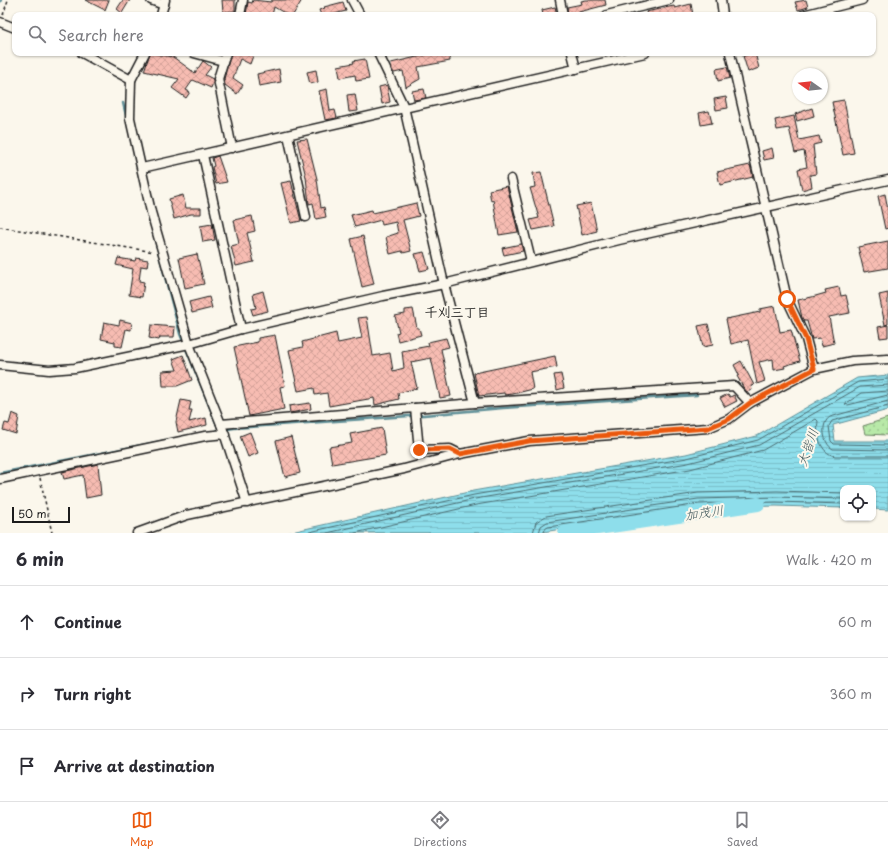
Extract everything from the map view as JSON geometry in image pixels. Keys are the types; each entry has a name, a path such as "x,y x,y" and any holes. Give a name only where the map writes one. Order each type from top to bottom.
{"street":[{"path":"151,0 165,2 162,12"},
{"path":"241,12 243,0"},
{"path":"352,0 358,12"},
{"path":"560,0 562,12"},
{"path":"619,12 669,0"},
{"path":"815,12 862,0"},
{"path":"719,1 722,12"},
{"path":"0,22 12,27"},
{"path":"87,56 131,80"},
{"path":"143,56 131,80 130,118 151,212 189,344 225,434 247,503"},
{"path":"379,56 404,107 444,284 475,403"},
{"path":"573,56 576,69"},
{"path":"142,168 632,56"},
{"path":"731,56 787,299 806,339 814,369"},
{"path":"224,57 218,79 232,148"},
{"path":"288,135 306,217"},
{"path":"203,155 241,329"},
{"path":"511,179 531,261"},
{"path":"0,365 49,370 75,368 189,344 241,329 383,296 444,284 531,261 888,180"},
{"path":"136,533 187,516 404,469 460,454 529,441 708,428 729,419 750,403 814,369 852,361 888,359"},
{"path":"221,424 475,403 734,386 750,403"},
{"path":"415,408 419,450 450,449 460,454"},
{"path":"0,479 205,436 225,434"}],"path":[{"path":"0,22 8,0"},
{"path":"0,227 111,244 151,252 163,252"},
{"path":"38,471 52,533"}],"green space":[{"path":"888,418 888,435 865,434 863,426"}],"water":[{"name":"大皆川","path":"888,375 888,410 833,425 835,441 888,441 888,510 876,509 876,485 840,485 840,508 776,506 699,508 536,533 287,533 473,491 686,454 757,436 857,378"}],"building":[{"path":"85,0 109,0 105,10"},
{"path":"123,0 130,0 123,12 117,9"},
{"path":"222,0 235,0 235,11 223,12"},
{"path":"253,0 271,2 272,0 302,0 295,12 283,12 274,7 273,12 246,12 248,2 252,3"},
{"path":"605,0 606,5 579,12 568,12 567,7 582,4 581,1"},
{"path":"806,0 808,7 798,10 795,2"},
{"path":"343,2 346,11 320,12 319,10 325,8 324,7"},
{"path":"691,4 692,12 646,12 674,6 675,8"},
{"path":"555,7 556,12 542,12 542,10"},
{"path":"149,56 173,57 195,73 203,61 211,67 205,75 213,79 213,83 211,88 193,80 186,90 190,92 186,98 172,88 179,79 144,71"},
{"path":"230,56 253,56 250,64 240,59 233,78 243,85 237,94 225,85 224,79"},
{"path":"421,56 449,56 450,61 418,67 420,79 406,87 403,71 394,73 391,63"},
{"path":"743,56 756,56 759,68 748,72"},
{"path":"365,59 369,79 356,81 355,75 340,78 338,66"},
{"path":"727,67 730,78 718,81 716,69"},
{"path":"279,69 281,82 259,86 257,74"},
{"path":"316,70 318,82 310,84 307,72"},
{"path":"387,85 390,102 382,104 379,87"},
{"path":"327,89 330,111 335,110 337,118 325,120 319,91"},
{"path":"424,89 426,98 414,100 412,91"},
{"path":"355,94 358,111 349,112 347,95"},
{"path":"726,97 728,108 716,110 714,99"},
{"path":"844,100 854,153 843,155 832,102"},
{"path":"812,108 814,116 797,121 795,114"},
{"path":"709,111 712,123 701,125 699,113"},
{"path":"794,116 799,140 819,136 821,143 813,145 816,174 810,175 812,187 802,190 798,169 807,167 804,151 795,153 789,128 777,130 775,120"},
{"path":"307,139 317,179 321,208 324,207 326,217 316,219 313,203 309,204 306,177 297,140"},
{"path":"772,148 774,158 764,160 762,151"},
{"path":"218,156 227,182 216,184 212,167 214,166 212,158"},
{"path":"750,165 753,177 720,185 717,172"},
{"path":"541,172 554,226 533,230 530,220 539,218 530,188 535,187 533,173"},
{"path":"291,181 301,221 291,223 281,183"},
{"path":"507,186 518,232 499,235 493,200 491,201 489,190"},
{"path":"885,194 888,210 888,228 885,229 878,196"},
{"path":"183,195 186,208 201,208 201,214 191,214 174,219 169,199"},
{"path":"416,203 419,216 403,220 411,251 403,253 402,251 390,254 386,237 398,233 396,222 382,225 381,220 355,227 351,215 372,210 373,213"},
{"path":"591,203 597,231 582,235 576,206"},
{"path":"252,216 255,231 247,233 254,262 236,266 231,246 239,244 234,220"},
{"path":"212,224 215,240 203,242 200,226"},
{"path":"363,236 374,284 362,287 351,239"},
{"path":"888,241 888,268 864,272 858,247"},
{"path":"521,244 523,251 504,255 502,248"},
{"path":"424,252 429,269 420,271 415,254"},
{"path":"197,254 204,284 185,288 179,258"},
{"path":"118,258 135,261 136,258 148,260 147,267 141,266 139,281 144,282 142,297 129,295 133,269 116,265"},
{"path":"839,287 841,296 846,295 850,313 829,317 834,343 822,346 820,338 812,339 807,321 804,321 802,318 798,300 826,293 825,290"},
{"path":"263,291 268,311 253,315 251,309 256,308 253,294"},
{"path":"888,293 888,324 885,325 879,295"},
{"path":"209,297 212,308 192,313 189,302"},
{"path":"775,306 780,332 791,330 800,361 784,366 785,368 774,370 773,359 759,362 765,381 757,384 748,340 731,344 726,319 760,312 760,309"},
{"path":"413,309 417,328 419,328 421,335 398,341 396,333 399,332 395,316 405,314 405,310"},
{"path":"367,317 373,356 390,353 393,371 404,368 402,351 429,346 428,342 446,338 449,347 441,349 451,396 440,398 431,358 411,362 417,388 398,393 399,399 375,405 374,398 329,406 327,393 315,395 314,388 298,391 289,350 303,347 302,342 336,333 338,343 362,338 358,318"},
{"path":"120,320 132,323 131,330 126,329 122,347 115,346 115,342 101,339 104,322 119,325"},
{"path":"708,324 713,345 703,347 698,326"},
{"path":"151,325 175,327 174,337 160,337 159,340 149,338"},
{"path":"888,325 888,337 880,338 878,327"},
{"path":"275,335 285,386 280,387 284,409 249,416 234,347 258,342 258,338"},
{"path":"183,355 192,380 177,386 163,386 162,371 177,370 173,359"},
{"path":"555,356 557,367 530,372 533,389 513,394 505,395 504,393 479,396 474,373"},
{"path":"741,361 754,385 751,386 752,390 747,392 737,376 739,375 734,365"},
{"path":"561,374 564,388 557,390 554,375"},
{"path":"728,394 730,397 734,395 737,401 725,407 720,398"},
{"path":"181,400 191,402 189,410 192,410 189,422 206,418 207,425 178,432 176,422"},
{"path":"310,403 311,409 290,413 289,406"},
{"path":"12,413 19,416 16,434 3,430 5,423 9,424"},
{"path":"382,428 386,455 332,464 329,447 352,443 350,434"},
{"path":"250,432 258,453 248,457 240,436"},
{"path":"291,437 300,473 285,477 276,441"},
{"path":"98,464 101,495 86,498 83,475 64,479 62,472"}],"waterway":[{"path":"123,103 127,120"},
{"path":"156,243 180,334 219,430"},
{"path":"209,432 234,428 697,395"},
{"path":"0,473 177,438"},
{"name":"加茂川","path":"565,533 758,504"}],"district":[{"name":"千刈三丁目","path":"457,311"}],"route":[{"path":"419,450 450,449 460,454 529,441 708,428 729,419 750,403 776,391 814,369 806,339 787,299"}]}
